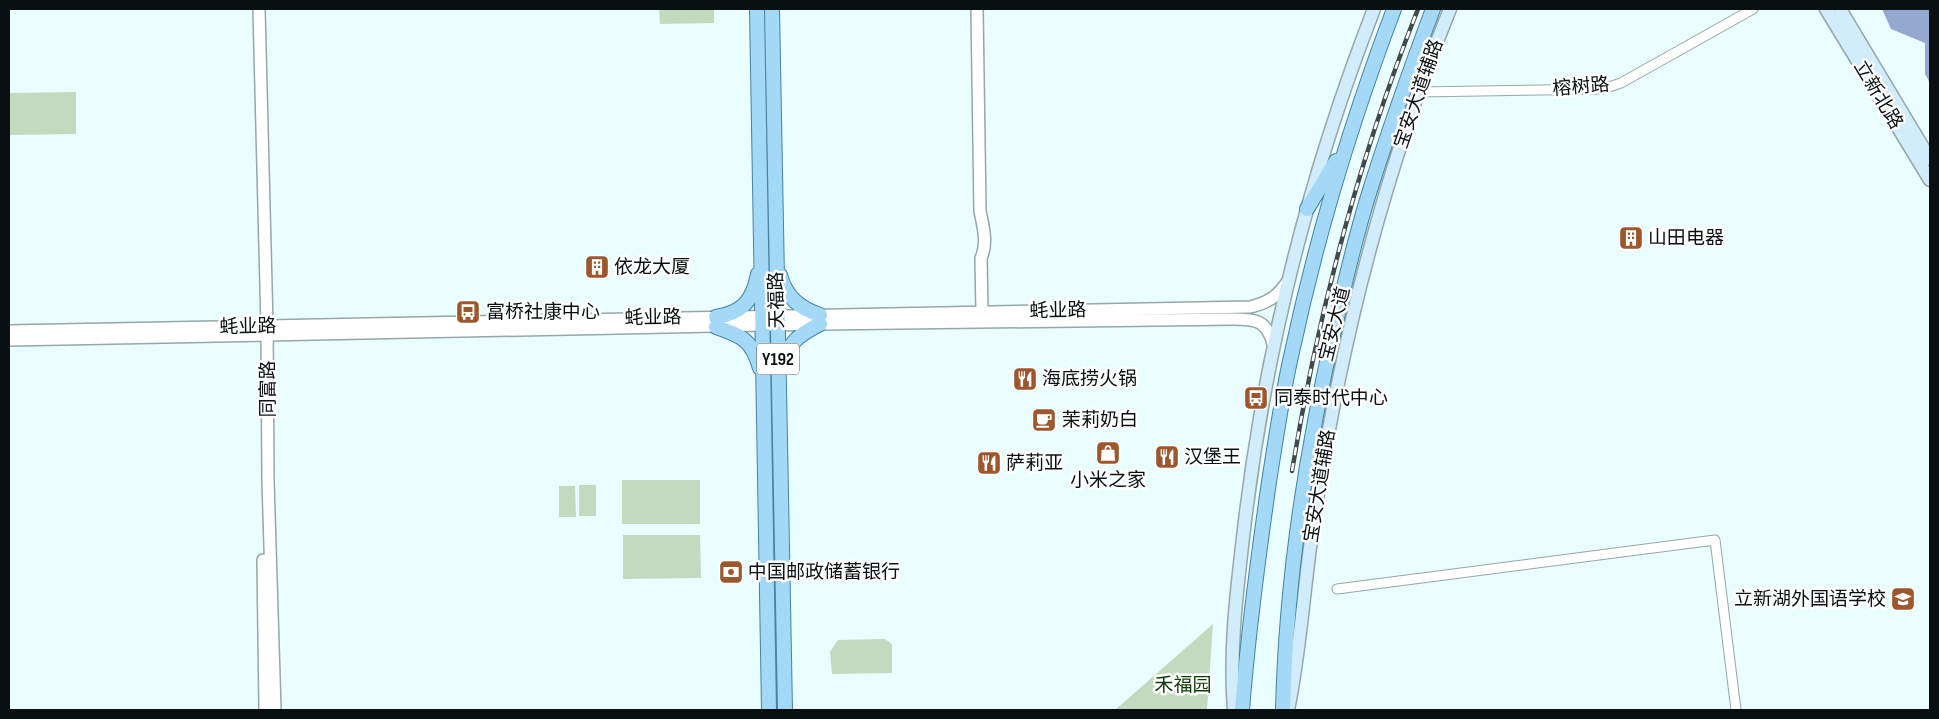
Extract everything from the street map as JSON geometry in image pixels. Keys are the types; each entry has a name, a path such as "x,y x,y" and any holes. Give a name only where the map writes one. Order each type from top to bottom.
{"main road":[{"name":"天福路","path":"757,9 769,710"},
{"name":"天福路","path":"772,9 785,710"},
{"path":"1234,710 1232,665 1237,593 1249,490 1273,344 1307,209 1331,129 1352,65 1374,9"},
{"name":"宝安大道","path":"1242,710 1257,572 1282,405 1292,352 1346,145 1370,70 1394,9"},
{"name":"宝安大道","path":"1283,710 1284,645 1288,599 1306,467 1320,388 1370,189 1433,9"},
{"name":"宝安大道辅路","path":"1288,710 1296,669 1314,520 1333,409 1369,254 1402,141 1450,9"},
{"name":"立新北路","path":"1826,9 1930,180"},
{"name":"立新北路","path":"1840,9 1930,159"},
{"path":"1307,209 1346,145"},
{"path":"776,250 780,277 789,296 820,320 796,338 786,352 779,387"},
{"path":"716,322 735,313 748,300 756,283 761,252"},
{"path":"716,322 749,343 755,354 764,385"}],"street":[{"name":"同富路","path":"254,9 265,331 265,710"},
{"name":"同富路","path":"259,9 268,481 275,710"},
{"path":"977,9 980,211 984,232 984,251 981,258 982,312"},
{"name":"榕树路","path":"1419,92 1603,89 1621,83 1753,9"},
{"name":"蚝业路","path":"820,320 982,312 1250,307 1268,302 1277,296 1288,282"},
{"name":"蚝业路","path":"9,340 265,331 820,320 1246,319 1262,324 1269,330 1273,344"},
{"name":"蚝业路","path":"9,331 265,331"},
{"path":"1336,589 1715,540 1736,710"}],"green space":[{"path":"659,9 714,9 714,23 660,24"},
{"path":"76,92 76,134 9,135 9,93"},
{"path":"622,480 700,480 700,524 622,524"},
{"path":"579,485 596,485 596,516 579,516"},
{"path":"559,486 575,486 576,517 559,517"},
{"path":"623,535 700,535 701,578 623,579"},
{"name":"禾福园","path":"1213,624 1207,710 1115,710"},
{"path":"885,639 892,644 892,673 832,674 830,652 838,640"}],"water":[{"path":"1882,9 1930,9 1930,83 1925,74 1925,43 1891,29"}],"railway":[{"path":"1292,471 1314,353 1343,237 1377,122 1418,9"}],"place":[{"name":"山田电器","path":"1631,238"},
{"name":"依龙大厦","path":"597,267"},
{"name":"富桥社康中心","path":"468,312"},
{"name":"海底捞火锅","path":"1025,379"},
{"name":"同泰时代中心","path":"1256,398"},
{"name":"茉莉奶白","path":"1044,420"},
{"name":"小米之家","path":"1108,453"},
{"name":"汉堡王","path":"1167,457"},
{"name":"萨莉亚","path":"989,463"},
{"name":"中国邮政储蓄银行","path":"731,572"},
{"name":"立新湖外国语学校","path":"1903,599"}]}
